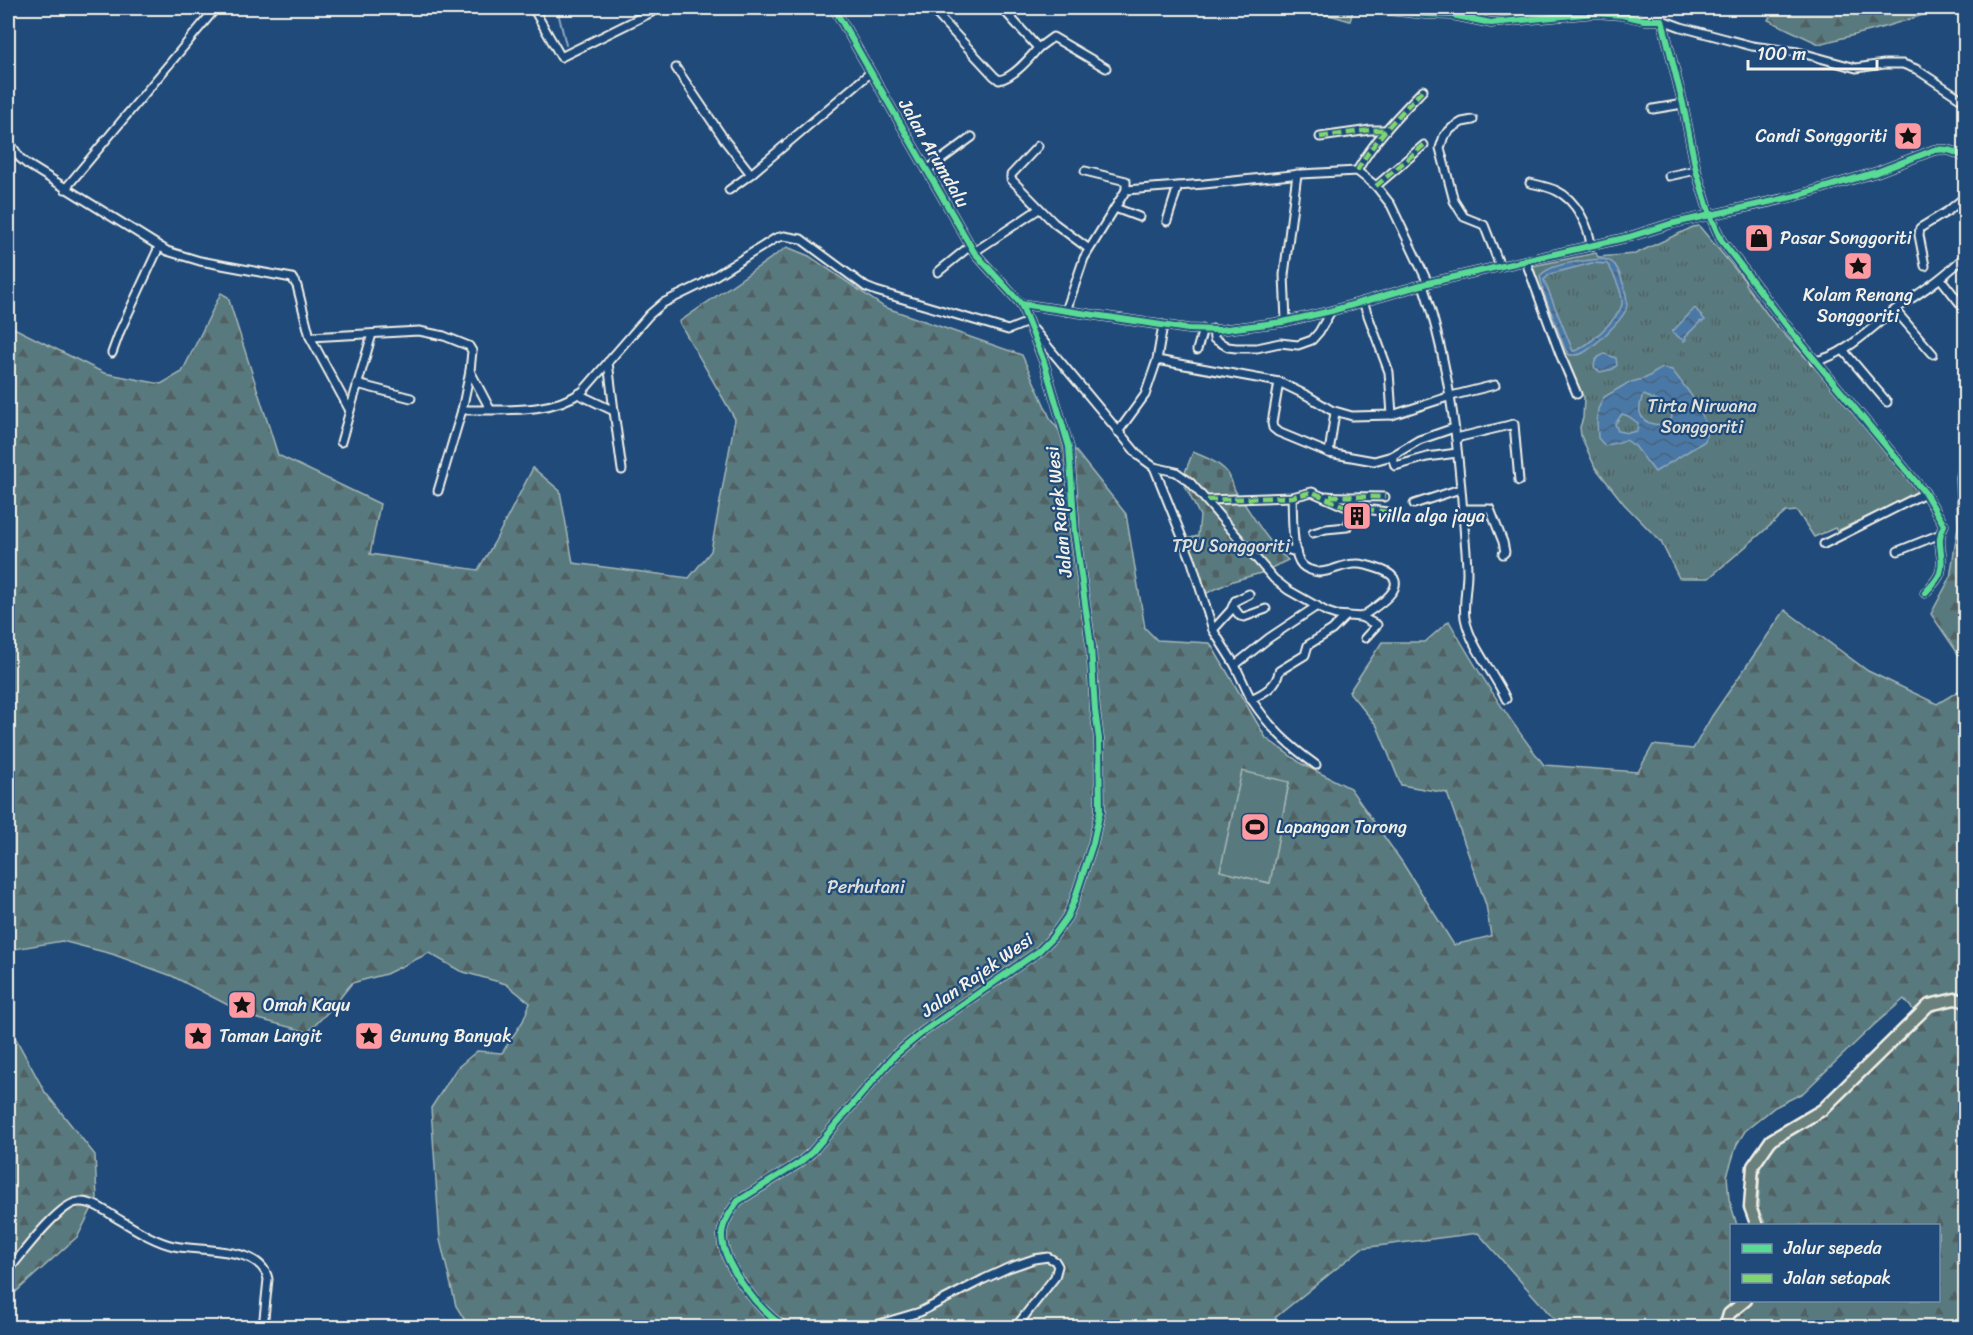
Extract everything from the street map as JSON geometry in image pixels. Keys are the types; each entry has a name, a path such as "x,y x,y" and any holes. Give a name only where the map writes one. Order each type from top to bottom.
{"main road":[{"path":"1756,1224 1750,1207 1753,1166 1771,1140 1822,1110 1929,1005 1955,999 1965,1001"},
{"path":"1725,1328 1729,1314 1744,1302"}],"street":[{"path":"65,189 216,8"},
{"path":"533,8 561,57 660,8"},
{"name":"Jalan Arumdalu","path":"834,8 972,249 1021,304"},
{"path":"931,8 999,80 1014,72 1038,48 1053,37 1106,68"},
{"path":"1002,8 1038,48"},
{"path":"1369,8 1452,15 1491,22 1595,13 1622,15 1644,20 1662,20 1752,46 1806,54 1856,68 1903,64 1916,69 1963,98"},
{"path":"1662,20 1683,104 1696,170 1710,215 1721,240 1814,361 1924,493 1944,525 1938,536 1942,562 1940,573 1925,593"},
{"path":"676,68 751,174"},
{"path":"729,190 870,73"},
{"path":"1358,171 1365,157 1386,130 1423,90"},
{"path":"1653,109 1683,104"},
{"path":"1473,120 1462,122 1452,128 1444,136 1440,148 1454,201 1464,217 1484,225 1500,266"},
{"path":"1320,137 1370,129 1386,130"},
{"path":"927,170 972,137"},
{"path":"8,140 27,164 167,252 200,261 292,278 297,286 310,337 349,409"},
{"path":"1376,186 1424,145"},
{"path":"1038,146 1011,175 1011,179 1054,223 1089,249"},
{"path":"1021,304 1203,329 1286,321 1331,311 1425,284 1526,262 1636,235 1670,224 1796,196 1876,172 1934,150 1950,149 1965,158"},
{"path":"1669,176 1696,170"},
{"path":"1066,311 1084,258 1126,190 1127,184 1126,181 1086,171"},
{"path":"1126,190 1297,174 1358,171 1376,186 1391,205 1425,284 1451,396 1467,571 1465,617 1483,660 1498,681 1506,699"},
{"path":"1286,321 1284,275 1297,174"},
{"path":"1530,183 1557,191 1569,201 1581,216 1590,235 1591,246"},
{"path":"1167,221 1178,186"},
{"path":"1925,266 1919,235 1920,228 1948,211 1965,196"},
{"path":"1115,208 1139,217"},
{"path":"938,272 1039,209"},
{"path":"462,410 542,407 578,394 649,315 663,303 702,284 776,238 784,236 801,239 866,287 876,291 1008,330 1029,324 1139,456 1154,467 1176,472 1190,482 1208,500 1274,579 1288,590 1327,612 1361,617 1377,625 1365,638"},
{"path":"112,353 159,247"},
{"path":"1814,361 1843,350 1895,310 1941,279 1965,255"},
{"path":"1526,262 1577,394"},
{"path":"1941,279 1965,311"},
{"path":"1363,302 1389,372 1392,416"},
{"name":"Jalan Rajek Wesi","path":"786,1328 761,1307 727,1258 722,1236 724,1225 732,1210 738,1201 799,1163 812,1152 895,1055 924,1030 1039,951 1053,938 1067,917 1074,901 1093,843 1100,811 1099,739 1091,646 1076,532 1070,447 1050,380 1021,304"},
{"path":"1895,310 1933,354"},
{"path":"1213,329 1214,339 1228,347 1257,348 1280,343 1298,345 1312,340 1331,311"},
{"path":"1118,432 1145,395 1156,360 1163,325"},
{"path":"1197,350 1203,329"},
{"path":"310,337 419,331 434,333 463,343 472,351 462,410 438,491"},
{"path":"341,442 372,334"},
{"path":"1843,350 1887,402"},
{"path":"1156,360 1279,382 1335,412 1352,416 1392,416 1451,396 1495,386"},
{"path":"608,362 622,470"},
{"path":"470,371 490,409"},
{"path":"1279,382 1273,428 1329,453 1374,461 1392,456 1419,440 1454,428"},
{"path":"357,384 411,398"},
{"path":"578,394 614,411"},
{"path":"1329,453 1335,412"},
{"path":"1456,438 1514,424 1519,481"},
{"path":"1392,456 1395,466 1427,457 1457,453"},
{"path":"1154,467 1192,562 1213,630 1235,666 1251,699 1275,732 1316,765"},
{"path":"1414,504 1460,489"},
{"path":"1208,500 1292,496 1312,492 1342,498 1350,496 1385,497"},
{"path":"1824,544 1924,493"},
{"path":"1322,495 1338,504 1387,512"},
{"path":"1292,496 1296,552 1302,566 1320,572 1357,564 1369,565 1393,575 1396,581 1393,591 1361,617"},
{"path":"1313,533 1347,527 1354,508"},
{"path":"1463,509 1490,509 1503,542 1505,552 1503,554"},
{"path":"1898,551 1938,536"},
{"path":"1279,547 1296,552"},
{"path":"1213,630 1222,622 1235,601 1249,594"},
{"path":"1235,666 1269,638 1317,606"},
{"path":"1233,607 1240,616 1244,617 1266,609"},
{"path":"1251,699 1272,686 1277,681 1279,671 1305,655 1308,645 1332,630 1346,616"},
{"path":"8,1271 50,1221 66,1206 78,1202 91,1204 154,1239 172,1246 229,1252 256,1262 267,1274 268,1279 263,1328"},
{"path":"866,1328 920,1312 1008,1268 1048,1257 1058,1266 1056,1277 1015,1328"}],"green space":[{"path":"1287,8 1354,8 1350,21"},
{"path":"1774,8 1946,8 1819,44 1768,20"},
{"name":"Tirta Nirwana Songgoriti","path":"1699,226 1746,282 1745,284 1773,322 1833,387 1917,490 1916,494 1837,531 1835,528 1814,537 1797,511 1786,512 1709,578 1679,578 1661,542 1624,504 1595,467 1581,436 1584,397 1557,340 1531,268 1596,253 1598,257 1635,254"},
{"name":"Perhutani","path":"787,247 809,256 884,307 1022,355 1051,420 1126,514 1145,628 1157,640 1210,643 1266,738 1302,764 1350,788 1402,862 1454,945 1491,936 1486,905 1447,793 1401,785 1377,726 1349,692 1382,642 1425,642 1449,621 1494,695 1544,765 1638,772 1653,745 1693,749 1712,716 1785,610 1868,671 1937,704 1965,687 1965,1327 1561,1327 1478,1233 1362,1248 1276,1317 1273,1327 469,1327 456,1306 440,1240 431,1108 457,1068 477,1051 502,1053 523,1021 530,1003 506,984 460,971 429,953 386,974 352,983 332,1008 308,1032 251,1017 172,976 112,954 62,941 8,950 8,325 104,373 161,384 182,372 221,293 228,297 278,455 380,504 370,554 478,570 533,468 560,491 573,563 689,578 711,551 735,419 679,322","holes":["1265,777 1289,783 1269,883 1220,870","1904,999 1920,1018 1869,1073 1825,1115 1777,1143 1760,1165 1758,1208 1765,1223 1762,1224 1940,1224 1940,1302 1730,1302 1730,1224 1737,1224 1729,1199 1727,1176 1737,1144 1745,1131 1775,1107 1803,1093"]},
{"path":"1965,434 1965,664 1931,614 1950,578 1958,526 1956,477"},
{"name":"TPU Songgoriti","path":"1193,452 1215,462 1226,471 1236,492 1260,528 1288,560 1205,594 1186,539 1198,536 1200,516 1182,480"},
{"name":"Lapangan Torong","path":"1242,771 1289,782 1270,883 1220,871"},
{"path":"8,950 15,989 15,1037 45,1092 95,1155 97,1198 78,1236 8,1299"}],"water":[{"path":"1603,259 1615,265 1620,275 1627,300 1626,310 1613,327 1594,345 1581,354 1569,355 1543,291 1540,276 1560,265","holes":["1592,263 1607,264 1622,299 1620,309 1593,339 1573,351 1544,280 1550,274"]},
{"path":"1695,308 1705,320 1701,321 1685,337 1684,341 1672,332"},
{"path":"1605,354 1616,358 1617,365 1613,369 1600,372 1595,368 1594,363 1598,357"},
{"path":"1662,368 1672,370 1702,414 1706,433 1705,441 1655,472 1635,446 1626,440 1605,446 1598,438 1598,409 1604,397 1628,383 1646,378","holes":["1644,395 1670,407 1671,421 1653,424 1645,420 1640,410","1622,414 1638,423 1637,431 1628,433 1618,431 1615,424"]}],"waterway":[{"path":"557,8 566,45"}],"marked path":[{"path":"1357,171 1379,138 1423,90"},
{"path":"1320,137 1386,130"},
{"path":"1376,186 1424,145"},
{"path":"1207,500 1292,497 1312,492 1344,506 1387,512"},
{"path":"1330,496 1385,497"}],"cycle path":[{"path":"786,1328 754,1300 728,1259 723,1246 722,1234 730,1213 738,1201 799,1163 812,1152 895,1055 924,1031 1039,951 1052,938 1067,917 1074,901 1093,843 1100,811 1099,739 1091,646 1075,532 1069,447 1044,362 1021,304 974,252 834,8"},
{"path":"1369,8 1452,15 1491,23 1595,13 1622,15 1644,20 1662,20 1683,104 1696,170 1710,215 1721,240 1790,330 1925,493 1944,525 1940,538 1942,560 1940,573 1925,593"},
{"path":"1021,304 1188,329 1219,330 1283,322 1331,311 1428,283 1796,196 1877,172 1934,150 1943,149 1966,158"}],"place":[{"name":"Candi Songgoriti","path":"1908,136"},
{"name":"Pasar Songgoriti","path":"1759,238"},
{"name":"Kolam Renang Songgoriti","path":"1858,266"},
{"name":"villa alga jaya","path":"1357,516"},
{"name":"Lapangan Torong","path":"1255,827"},
{"name":"Omah Kayu","path":"242,1005"},
{"name":"Taman Langit","path":"198,1036"},
{"name":"Gunung Banyak","path":"369,1036"}]}
